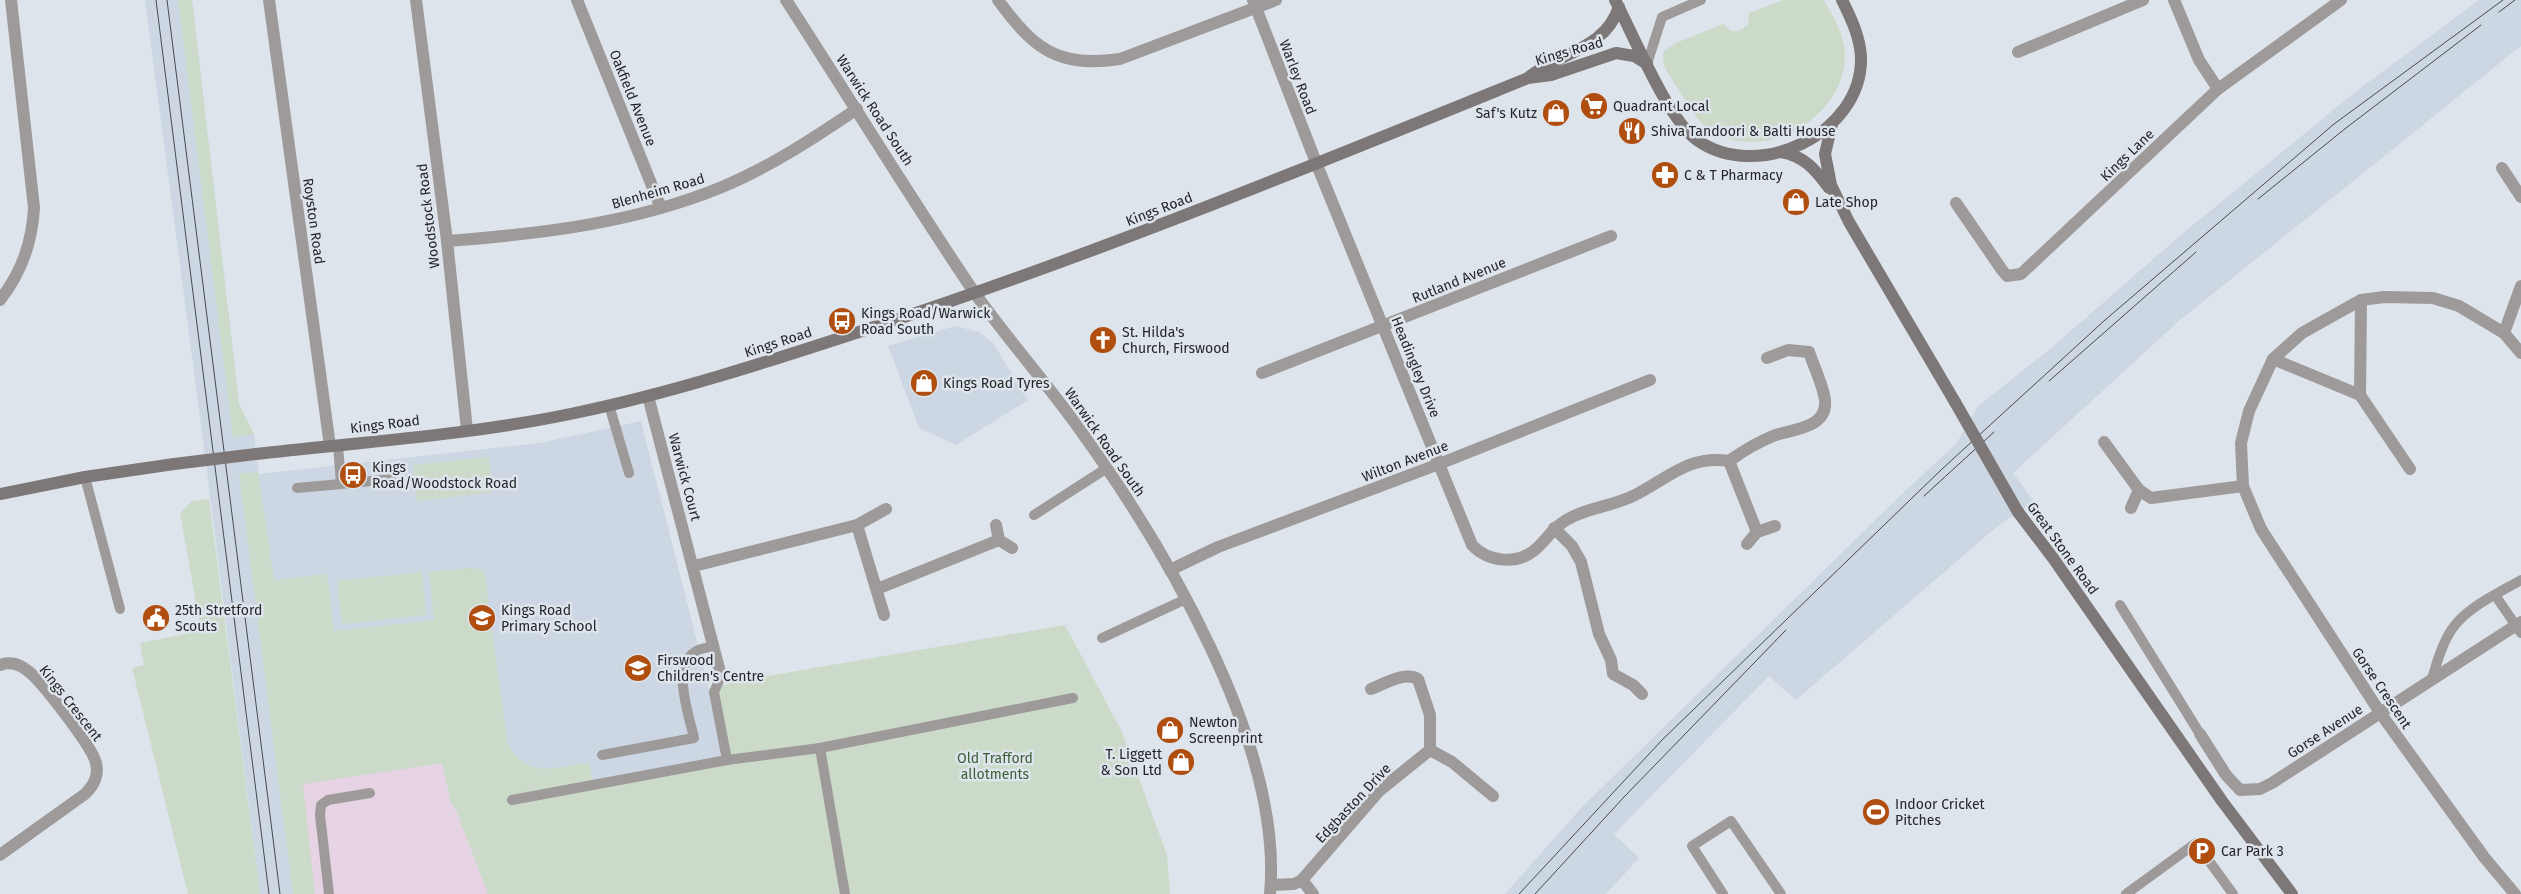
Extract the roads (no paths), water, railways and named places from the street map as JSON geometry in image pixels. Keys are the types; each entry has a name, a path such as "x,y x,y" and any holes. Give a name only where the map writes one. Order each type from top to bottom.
{"street":[{"path":"0,300 9,288 25,257 32,233 34,208 11,0"},
{"name":"Royston Road","path":"269,0 334,445"},
{"name":"Woodstock Road","path":"416,0 447,241 467,430"},
{"name":"Oakfield Avenue","path":"578,0 661,208"},
{"name":"Warwick Road South","path":"786,0 976,294 1108,468 1186,599 1239,716 1254,763 1268,829 1272,859 1270,890"},
{"path":"998,0 1032,41 1044,50 1058,56 1095,62 1120,59 1254,4 1276,0"},
{"path":"1617,4 1647,64 1685,129 1701,143 1733,156 1763,156 1806,141 1832,124 1843,110 1857,82 1861,58 1856,32 1842,0"},
{"path":"2018,52 2143,0"},
{"path":"2174,0 2199,60 2218,89"},
{"name":"Kings Lane","path":"1956,203 2007,276 2021,274 2218,89 2341,0"},
{"name":"Warley Road","path":"1254,4 1316,165"},
{"name":"Kings Road","path":"1528,78 1545,65 1596,40 1606,33 1617,4"},
{"name":"Kings Road","path":"0,494 85,477 174,464 525,422 648,396 780,358 976,294 1316,165 1528,78 1551,75 1616,53 1634,56 1647,64"},
{"name":"Blenheim Road","path":"447,241 552,232 661,208 722,187 769,165 857,109"},
{"name":"Great Stone Road","path":"1832,124 1826,146 1826,166 1830,185 2018,512 2053,558 2222,801 2292,894"},
{"name":"Great Stone Road","path":"1779,152 1794,154 1807,162 1839,202"},
{"name":"Headingley Drive","path":"1316,165 1472,545 1487,557 1498,560 1525,556 1536,549 1554,528 1574,516 1635,495 1676,469 1711,458 1729,461"},
{"path":"2502,168 2521,197"},
{"name":"Rutland Avenue","path":"1262,373 1611,236"},
{"path":"2504,333 2521,286"},
{"name":"Gorse Crescent","path":"2516,894 2505,889 2381,714 2260,529 2243,486 2241,443 2249,411 2273,359 2302,333 2361,300 2384,297 2433,298 2459,306 2504,333 2521,353"},
{"path":"2360,395 2361,300"},
{"path":"1757,532 1729,461 1753,445 1775,435 1803,428 1819,420 1824,412 1825,400 1809,352 1788,350 1767,358"},
{"path":"2273,359 2360,395 2410,469"},
{"name":"Wilton Avenue","path":"1170,570 1218,546 1438,464 1650,380"},
{"name":"Warwick Court","path":"648,396 694,566 721,676"},
{"path":"2104,442 2139,490 2151,498 2243,486"},
{"path":"2131,508 2139,490"},
{"path":"694,566 857,525 886,509"},
{"path":"857,525 884,615"},
{"path":"996,525 999,540 1012,548"},
{"path":"1747,544 1757,532 1775,526"},
{"path":"1554,528 1572,546 1581,562 1599,634 1611,660 1613,674 1633,685 1642,694"},
{"path":"877,589 999,540"},
{"name":"Gorse Avenue","path":"2200,734 2226,775 2243,791 2260,788 2272,783 2432,680 2519,627"},
{"name":"Kings Crescent","path":"0,665 16,664 33,675 88,747 97,769 95,781 85,794 0,855"},
{"path":"1371,689 1405,676 1418,679 1430,715 1430,750 1452,762 1492,796"},
{"name":"Edgbaston Drive","path":"1302,880 1380,791 1430,750"},
{"path":"1270,890 1302,880 1313,894"}],"lane":[{"path":"1647,64 1662,17 1702,0"},
{"path":"610,405 629,473"},
{"path":"334,445 340,484"},
{"path":"1034,515 1108,468"},
{"path":"85,477 120,609"},
{"path":"297,488 391,479"},
{"path":"2432,680 2440,654 2452,628 2472,610 2521,580"},
{"path":"2495,595 2519,627"},
{"path":"1102,638 1186,599"},
{"path":"2120,605 2200,734"},
{"path":"602,755 694,738 682,681 683,666 688,657 696,651 714,646"},
{"path":"721,676 714,692 727,760"},
{"path":"512,800 727,760 820,748 1073,698"},
{"path":"820,748 845,894"},
{"path":"329,894 320,815 321,805 328,800 370,793"},
{"path":"1723,894 1692,846 1731,821 1781,894"},
{"path":"2126,894 2196,843 2233,894"}],"tram line":[{"path":"156,0 269,894"},
{"path":"167,0 280,894"},
{"path":"1519,894 1662,740 1942,469 2105,320 2334,124 2503,0"},
{"path":"2499,12 2515,0"},
{"path":"2258,199 2346,128 2481,25"},
{"path":"2049,381 2196,252"},
{"path":"1924,496 1994,432"},
{"path":"1535,894 1624,797 1786,630"}],"place":[{"name":"Quadrant Local","path":"1594,106"},
{"name":"Saf's Kutz","path":"1556,113"},
{"name":"Shiva Tandoori & Balti House","path":"1632,131"},
{"name":"C & T Pharmacy","path":"1665,175"},
{"name":"Late Shop","path":"1796,202"},
{"name":"Kings Road/Warwick Road South","path":"842,321"},
{"name":"St. Hilda's Church, Firswood","path":"1103,340"},
{"name":"Kings Road Tyres","path":"924,383"},
{"name":"Kings Road/Woodstock Road","path":"353,475"},
{"name":"25th Stretford Scouts","path":"156,618"},
{"name":"Kings Road Primary School","path":"482,618"},
{"name":"Firswood Children's Centre","path":"638,668"},
{"name":"Newton Screenprint","path":"1170,730"},
{"name":"T. Liggett & Son Ltd","path":"1181,762"},
{"name":"Indoor Cricket Pitches","path":"1876,812"},
{"name":"Car Park 3","path":"2202,851"}],"park label":[{"name":"Old Trafford allotments","path":"995,766"}]}
